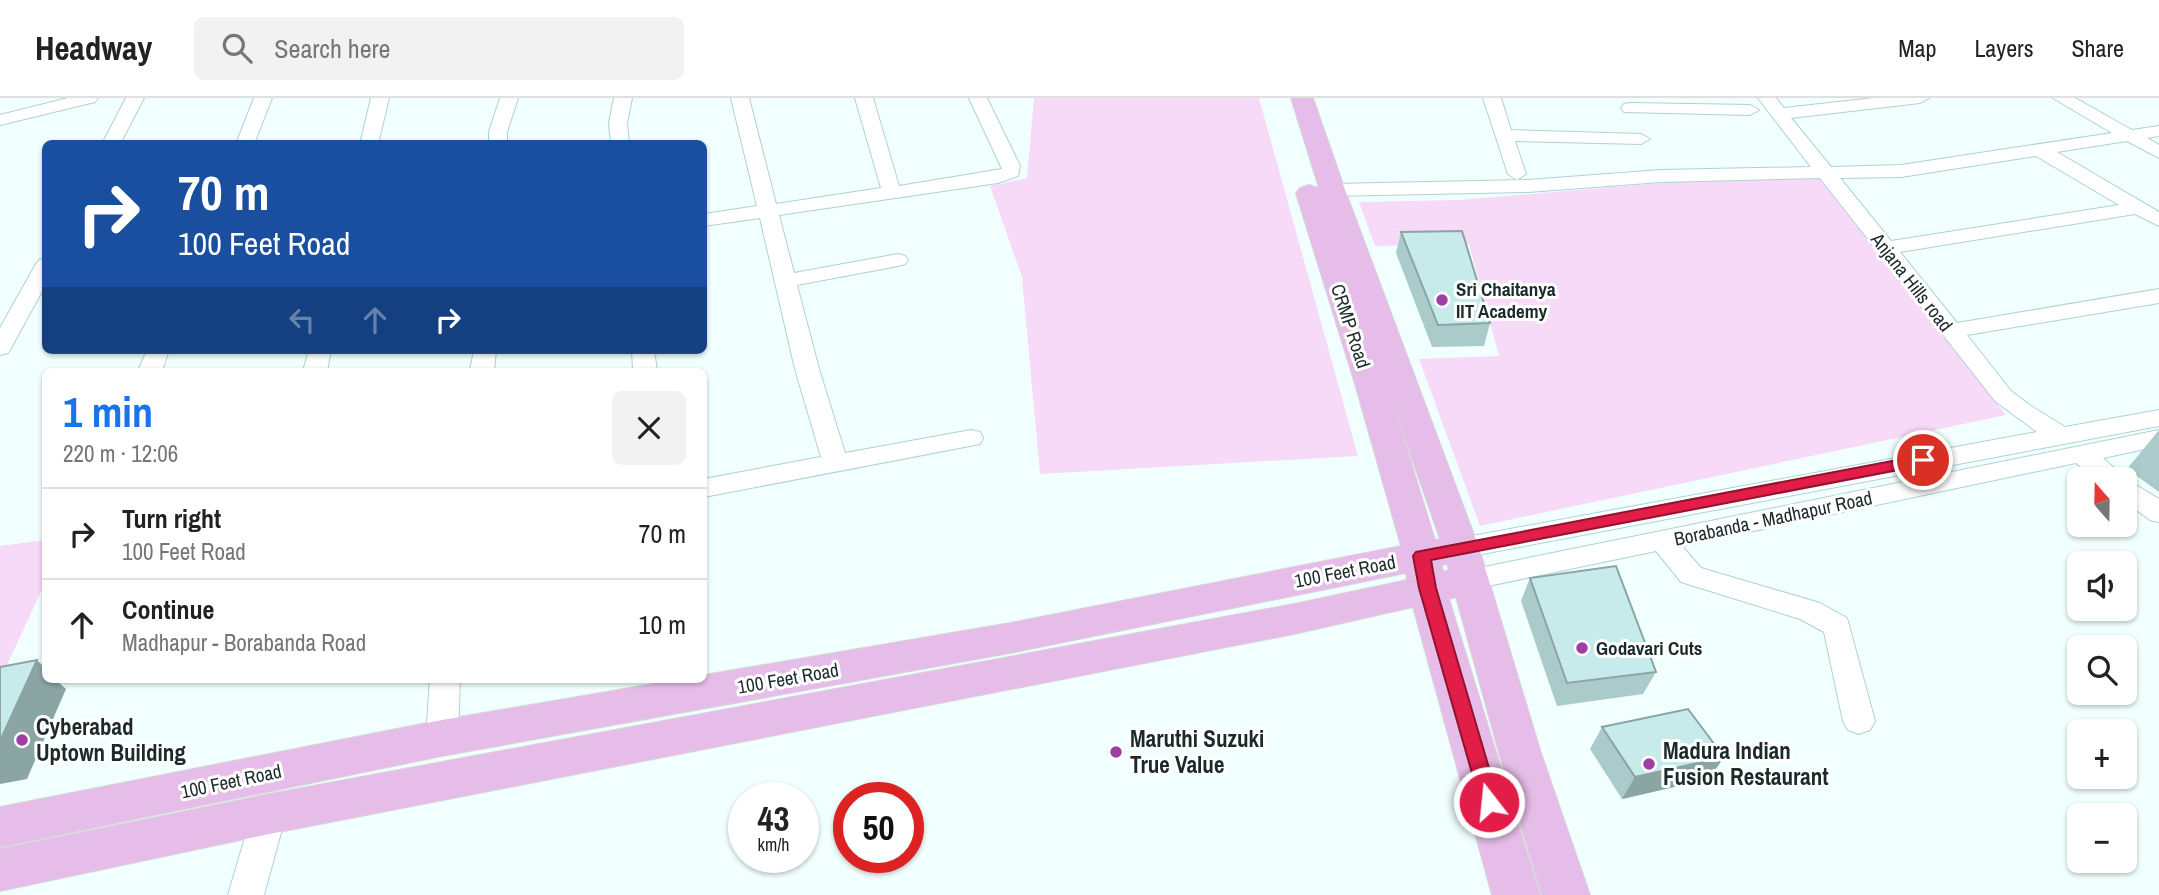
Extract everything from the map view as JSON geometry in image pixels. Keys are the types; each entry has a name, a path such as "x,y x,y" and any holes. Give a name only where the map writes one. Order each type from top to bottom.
{"main road":[{"name":"CRMP Road","path":"1277,98 1371,384 1445,568"},
{"name":"CRMP Road","path":"1302,98 1445,568"},
{"name":"100 Feet Road","path":"0,827 442,738 1010,638 1445,568"},
{"name":"100 Feet Road","path":"0,870 269,814 1294,619 1445,568"},
{"path":"1445,568 1516,895"},
{"path":"1445,568 1520,753 1566,895"}],"street":[{"path":"0,120 46,104 89,98"},
{"path":"113,140 135,98"},
{"path":"247,140 263,98"},
{"path":"370,140 380,98"},
{"path":"498,140 509,98"},
{"path":"620,140 618,123 622,98"},
{"path":"740,98 784,281 836,464"},
{"path":"864,98 892,194"},
{"path":"707,220 892,194 998,177 1012,172 978,98"},
{"path":"1492,98 1517,174"},
{"path":"1773,106 1920,98"},
{"path":"2062,98 2159,152"},
{"path":"1661,176 1648,159 1627,103 1750,110"},
{"name":"Anjana Hills road","path":"1773,106 2011,404 2059,435"},
{"path":"1332,190 1528,186 1661,176 1901,171 2159,131"},
{"path":"1504,135 1641,139"},
{"path":"2041,151 2159,220"},
{"path":"1886,248 2138,208"},
{"path":"784,281 898,260"},
{"path":"0,348 42,271"},
{"path":"1951,331 2159,296"},
{"path":"18,315 42,312"},
{"path":"1445,568 2059,435 2159,418"},
{"path":"707,487 971,438"},
{"name":"Borabanda - Madhapur Road","path":"1445,568 1662,540 2159,438"},
{"path":"2081,454 2098,467"},
{"path":"2137,497 2159,513"},
{"path":"1662,540 1691,575 1810,611 1837,626 1859,721"},
{"path":"442,738 445,683"},
{"path":"246,895 269,814"}],"shaded area":[{"path":"1034,98 1259,98 1358,456 1040,474 1022,277 990,186 1027,178"},
{"path":"1819,178 2006,415 1480,526 1419,359 1499,356 1469,244 1375,246 1359,202 1459,200 1673,182"},
{"path":"42,540 42,589 0,680 0,546"}],"building":[{"path":"1462,231 1490,323 1438,325 1401,232"},
{"name":"Godavari Cuts","path":"1616,566 1656,672 1567,683 1530,578"},
{"path":"37,660 0,741 0,667"},
{"path":"1688,709 1724,757 1635,777 1602,727"}],"place":[{"name":"Sri Chaitanya IIT Academy","path":"1442,300"},
{"name":"Godavari Cuts","path":"1582,648"},
{"name":"Cyberabad Uptown Building","path":"22,740"},
{"name":"Maruthi Suzuki True Value","path":"1116,752"},
{"name":"Madura Indian Fusion Restaurant","path":"1649,764"}],"route":[{"path":"1489,802 1427,588 1422,556 1923,460"}]}
